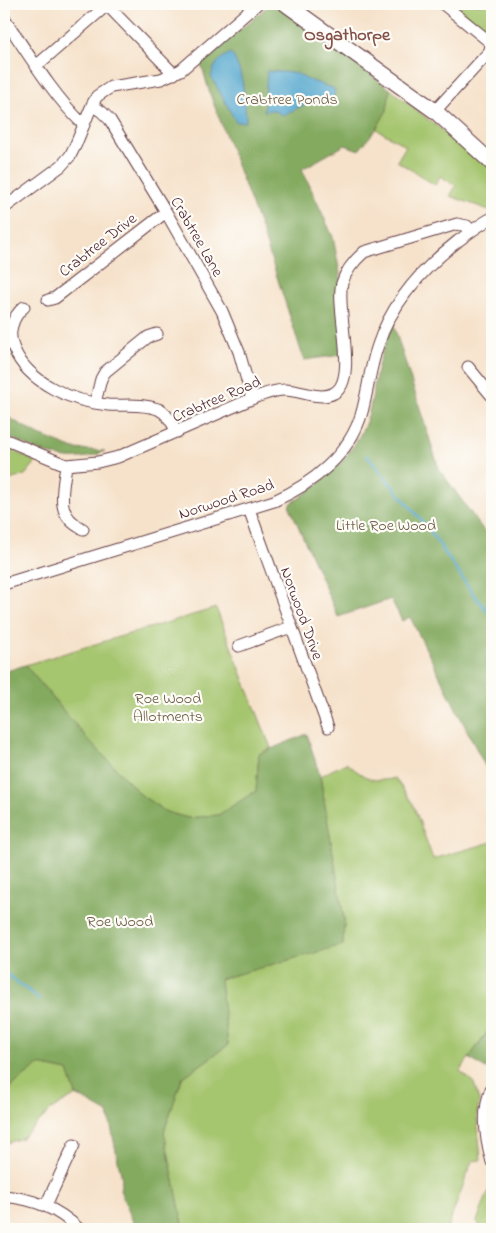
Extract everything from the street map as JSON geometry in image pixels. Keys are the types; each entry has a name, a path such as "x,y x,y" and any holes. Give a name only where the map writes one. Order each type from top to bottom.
{"main road":[{"path":"286,4 435,111 492,163"}],"street":[{"path":"36,66 106,4 174,74"},
{"path":"4,208 61,166 70,156 97,96 111,87 161,79 181,70 257,4"},
{"path":"435,111 490,50 491,46 491,43 443,4"},
{"path":"4,18 36,66 71,111 84,124"},
{"name":"Crabtree Lane","path":"92,105 110,120 166,212 232,331 252,398"},
{"name":"Crabtree Drive","path":"48,300 55,298 166,212"},
{"name":"Norwood Road","path":"4,584 249,510 293,492 310,481 336,458 348,444 356,428 378,346 399,300 429,265 471,231 492,218"},
{"name":"Crabtree Road","path":"4,438 66,465 98,462 118,457 252,398 274,391 286,390 324,396 332,394 340,390 344,381 346,344 340,297 342,284 354,261 364,252 458,224 467,226 471,231"},
{"path":"24,307 18,312 13,321 11,331 12,344 21,362 37,378 72,396 95,403 147,406 157,409 164,413 177,432"},
{"path":"95,403 100,379 105,372 148,337 157,334"},
{"path":"468,367 492,396"},
{"path":"66,465 63,508 70,523 83,529"},
{"name":"Norwood Drive","path":"249,510 328,727"},
{"path":"239,646 291,627"},
{"path":"492,1087 485,1119 486,1141 492,1162"},
{"path":"46,1205 74,1145"},
{"path":"4,1196 26,1199 46,1205 68,1219 79,1229"}],"green space":[{"name":"Crabtree Ponds","path":"275,4 390,89 387,110 376,129 359,150 345,145 302,169 333,237 342,284 341,355 304,360 262,231 210,94 201,63 268,6"},
{"path":"452,4 492,4 491,34"},
{"path":"390,89 492,170 492,209 489,210 450,196 456,186 440,176 435,185 397,161 406,146 376,129 387,110"},
{"name":"Little Roe Wood","path":"393,323 439,469 492,542 492,780 410,617 402,621 391,599 338,617 289,505 322,481 340,463 349,453 363,429 372,398 378,366"},
{"path":"4,409 11,419 39,435 74,449 105,451 91,456 65,458 41,451 4,435"},
{"path":"4,447 36,462 25,475 4,482"},
{"name":"Roe Wood Allotments","path":"216,608 271,748 259,754 256,791 218,815 188,818 166,812 141,795 85,736 25,665"},
{"name":"Roe Wood","path":"25,665 85,736 141,795 166,812 188,818 218,815 256,791 259,754 307,734 320,776 344,919 343,945 220,979 228,1045 182,1078 164,1132 184,1229 136,1229 120,1190 122,1179 108,1113 76,1095 68,1071 39,1065 4,1092 4,672"},
{"path":"346,763 374,780 395,778 413,804 433,859 492,842 492,1025 460,1071 474,1083 479,1101 477,1116 481,1160 472,1161 448,1229 184,1229 164,1132 182,1078 228,1045 219,979 343,944 344,919 320,776"},
{"path":"492,1025 492,1056 486,1069 469,1058"},
{"path":"39,1065 68,1071 76,1095 51,1110 22,1138 4,1144 4,1092"},
{"path":"492,1182 492,1229 482,1229 477,1221"}],"water":[{"path":"231,53 241,77 246,122 236,122 211,76 218,61"},
{"path":"267,71 296,73 306,79 335,89 334,97 302,106 283,115 272,110 264,111"}],"waterway":[{"path":"367,456 428,528 471,591 492,617"},
{"path":"4,974 8,975 39,999"}],"district":[{"name":"Osgathorpe","path":"347,34"}]}
